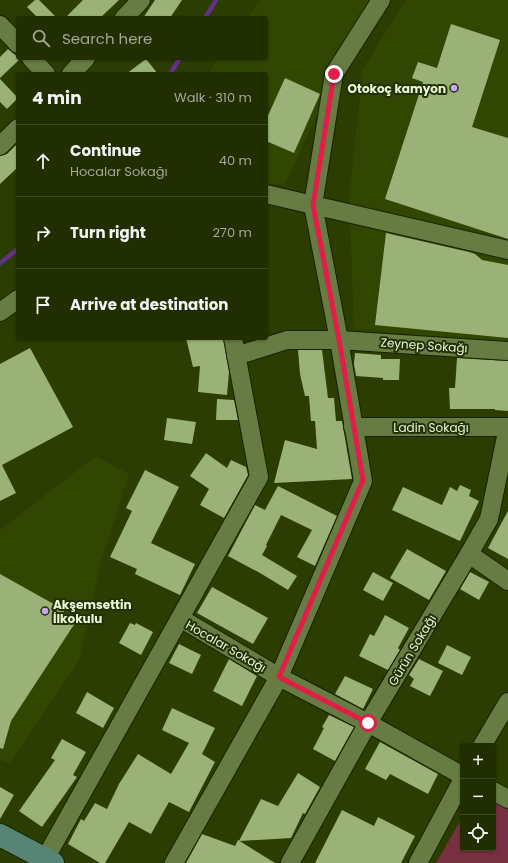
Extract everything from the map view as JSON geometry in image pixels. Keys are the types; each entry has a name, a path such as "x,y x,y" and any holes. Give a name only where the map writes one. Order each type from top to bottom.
{"main road":[{"path":"3,839 49,861"}],"street":[{"path":"174,863 279,677 363,480 339,340 313,205 334,74 381,0"},
{"path":"126,16 139,1"},
{"path":"0,26 16,42"},
{"path":"33,60 44,72"},
{"path":"73,72 84,60"},
{"path":"0,146 16,130"},
{"path":"268,194 508,250"},
{"path":"0,312 16,300"},
{"path":"49,861 180,618 259,477 233,340"},
{"name":"Zeynep Sokağı","path":"236,356 287,340 339,340 508,351"},
{"name":"Ladin Sokağı","path":"354,426 508,427"},
{"name":"Gürün Sokağı","path":"290,863 368,723 469,554 488,519 508,427"},
{"path":"469,554 508,581"},
{"name":"Hocalar Sokağı","path":"180,618 279,677 368,723 460,774"},
{"path":"484,743 508,702"},
{"path":"418,863 460,785"},
{"path":"496,793 508,799"}],"shaded area":[{"path":"261,0 378,0 336,73 285,185 268,183 268,72 209,72 217,60 268,60 268,16 248,16"},
{"path":"406,0 508,0 508,344 354,329 349,197 363,68"},
{"name":"Akşemsettin İlkokulu","path":"96,456 129,474 101,562 79,661 10,763 0,760 0,530"},
{"path":"496,803 508,809 508,863 436,863 460,821 460,851 496,851"}],"building":[{"path":"35,0 39,0 55,16 36,16 27,7"},
{"path":"83,0 119,0 102,16 67,16"},
{"path":"155,0 182,0 171,16 144,16"},
{"path":"451,24 500,40 472,127 508,138 508,239 385,199 423,82 412,78 418,62 437,68"},
{"path":"8,49 16,56 16,60 19,60 0,78 0,57"},
{"path":"147,60 156,72 129,72"},
{"path":"285,78 320,94 294,153 268,142 268,116"},
{"path":"0,79 16,96 16,100 7,109 0,102"},
{"path":"16,145 16,169 0,184 0,156 7,154"},
{"path":"386,233 469,252 475,254 482,260 508,265 508,338 375,325"},
{"path":"186,340 223,340 229,372 227,395 198,392 200,366 193,367"},
{"path":"30,348 73,427 2,465 16,493 0,501 0,364"},
{"path":"298,350 322,350 328,398 334,398 336,421 342,421 352,479 274,483 285,440 317,449 315,421 311,421 309,396 305,396 300,374"},
{"path":"355,353 381,355 381,359 400,359 399,380 383,380 383,378 356,376 354,364"},
{"path":"457,358 508,361 508,411 495,409 450,409 449,388 455,388"},
{"path":"217,399 234,400 238,420 216,420"},
{"path":"167,418 196,422 192,444 164,440"},
{"path":"206,453 227,468 231,460 246,467 248,475 224,518 200,505 209,489 190,476"},
{"path":"145,470 179,487 151,543 195,564 180,595 135,574 137,569 110,557 132,511 126,508"},
{"path":"460,485 471,490 469,496 479,501 460,541 392,510 403,487 442,505 450,487 457,491"},
{"path":"278,486 337,516 315,566 297,557 312,530 281,515 262,555 297,576 288,590 228,556 255,505 265,510"},
{"path":"508,511 508,559 488,548"},
{"path":"407,549 446,571 429,600 390,578"},
{"path":"373,572 393,583 383,601 363,590"},
{"path":"470,572 489,582 479,600 460,589"},
{"path":"0,574 65,609 63,613 77,620 11,721 3,749 0,748"},
{"path":"212,587 268,618 253,644 197,613"},
{"path":"385,615 409,628 398,648 400,650 388,670 359,656 370,634 374,636"},
{"path":"130,623 135,625 136,623 153,632 141,655 119,643"},
{"path":"179,644 201,655 192,674 169,663"},
{"path":"447,645 471,657 462,675 438,663"},
{"path":"229,659 257,676 242,706 213,691"},
{"path":"419,659 443,671 430,696 410,686 414,679 409,675"},
{"path":"345,676 373,689 363,709 335,694"},
{"path":"87,692 114,708 103,728 76,713"},
{"path":"172,708 215,728 202,754 215,762 189,812 169,802 151,834 129,822 105,863 100,863 68,844 81,819 84,821 95,803 107,809 119,784 138,754 171,774 189,743 162,730"},
{"path":"329,715 354,727 335,761 313,749 324,728 322,727"},
{"path":"62,739 86,752 73,775 77,777 42,827 19,811 55,760 51,758"},
{"path":"380,742 438,774 428,794 390,774 386,780 365,769"},
{"path":"298,773 320,787 305,814 303,813 291,838 239,841 261,799 278,806"},
{"path":"0,787 14,795 0,819"},
{"path":"342,810 374,826 378,817 415,836 401,863 315,863"},
{"path":"202,834 235,846 238,840 275,863 186,863"}],"waterway":[{"path":"206,16 216,0"},
{"path":"171,72 179,60"},
{"path":"0,263 16,251"}],"place":[{"name":"Otokoç kamyon","path":"454,88"},
{"name":"Akşemsettin İlkokulu","path":"45,611"}],"route":[{"path":"334,74 313,205 339,340 363,480 279,677 368,723"}]}
